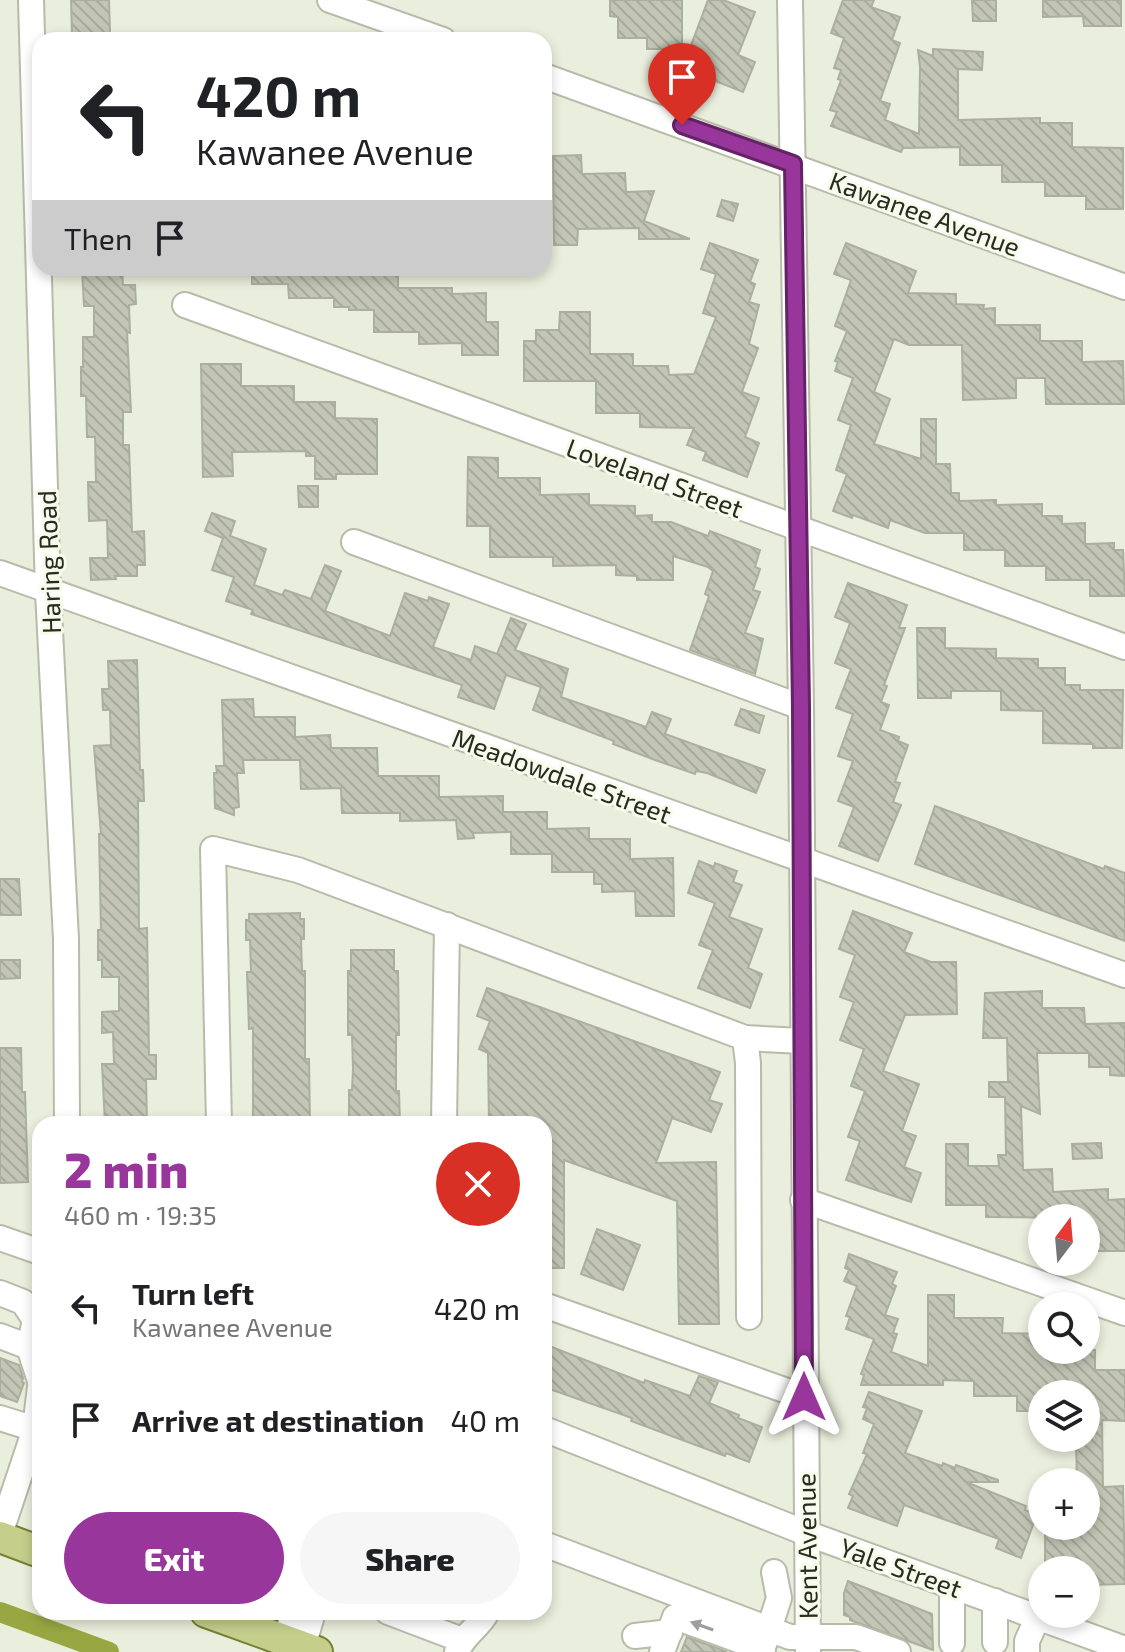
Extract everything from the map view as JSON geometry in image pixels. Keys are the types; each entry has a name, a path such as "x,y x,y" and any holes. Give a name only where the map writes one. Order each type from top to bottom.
{"main road":[{"path":"0,1535 32,1549"},
{"path":"241,1620 300,1638"}],"street":[{"name":"Haring Road","path":"31,0 32,35"},
{"path":"330,0 420,32"},
{"name":"Kent Avenue","path":"790,0 801,707 807,1644"},
{"name":"Kawanee Avenue","path":"552,79 1125,287"},
{"name":"Haring Road","path":"39,276 48,592 66,939 67,1116"},
{"name":"Loveland Street","path":"185,305 1125,647"},
{"path":"354,542 801,707"},
{"name":"Meadowdale Street","path":"0,573 1125,975"},
{"path":"219,1116 213,849 298,870 745,1038 802,1041"},
{"path":"444,1116 447,925"},
{"path":"745,1038 748,1063 749,1317"},
{"path":"803,1200 1125,1313"},
{"path":"0,1238 32,1249"},
{"path":"0,1293 23,1302 32,1312"},
{"path":"552,1308 804,1397"},
{"path":"0,1336 29,1347"},
{"path":"32,1338 29,1347 32,1357"},
{"path":"0,1418 32,1428"},
{"name":"Yale Street","path":"552,1440 1028,1613"},
{"path":"0,1535 32,1443"},
{"path":"552,1548 765,1643"},
{"path":"765,1643 779,1598 774,1572"},
{"path":"952,1586 952,1643"},
{"path":"995,1601 995,1642"},
{"path":"650,1652 635,1636 666,1642 675,1617 765,1643 790,1637 807,1644 856,1637 898,1652"},
{"path":"300,1638 309,1620"},
{"path":"405,1620 460,1646 482,1620"},
{"path":"1027,1652 1027,1641 1033,1628"},
{"name":"Yale Street","path":"1059,1628 1092,1645 1125,1649"}],"building":[{"path":"71,0 109,0 110,32 72,32"},
{"path":"610,0 682,0 682,49 647,49 647,38 618,38 618,17 610,16"},
{"path":"708,0 723,0 755,12 738,55 755,62 743,92 690,71 695,60 687,56"},
{"path":"843,0 874,0 871,7 900,17 892,40 900,43 880,101 890,104 885,120 919,134 918,50 933,56 933,49 983,52 982,70 958,69 958,120 1040,118 1040,123 1072,123 1072,147 1123,148 1123,209 1086,209 1086,196 1045,196 1045,182 1002,182 1002,165 960,165 960,147 903,148 901,152 831,126 837,112 830,110 841,80 838,79 841,70 834,68 844,38 831,33"},
{"path":"972,0 996,0 996,21 973,21"},
{"path":"1043,0 1121,0 1121,26 1084,26 1083,16 1043,17"},
{"path":"581,155 582,174 625,173 626,192 654,191 644,221 690,239 639,239 639,228 578,229 577,245 554,245 553,156"},
{"path":"722,200 738,204 733,221 717,216"},
{"path":"710,243 758,260 750,282 755,284 749,302 759,305 749,344 758,348 742,392 759,398 745,437 759,443 747,477 703,460 706,452 687,445 694,428 640,427 640,413 596,413 596,381 524,381 524,341 536,341 536,330 559,330 560,312 590,312 590,354 633,354 633,366 668,366 669,375 694,374 716,317 703,313 716,274 701,269"},
{"path":"846,243 916,271 908,293 956,294 956,304 995,308 995,325 1040,325 1040,341 1082,341 1082,362 1123,361 1124,404 1046,404 1045,378 1016,378 1016,398 963,400 962,345 909,345 894,339 874,392 890,399 874,444 921,459 921,419 936,419 936,464 950,464 951,493 959,493 959,501 996,500 996,505 1042,504 1042,516 1062,516 1062,524 1085,523 1085,544 1114,543 1114,550 1123,550 1125,596 1090,596 1090,580 1046,580 1046,566 1005,566 1005,550 964,550 964,533 925,533 890,520 888,528 833,511 847,474 836,470 851,425 838,420 853,378 835,371 838,362 835,361 847,331 835,326 851,280 834,274"},
{"path":"82,276 122,276 123,285 135,285 136,304 129,305 130,333 127,332 131,412 123,412 123,445 129,445 132,532 144,531 145,565 137,565 137,576 91,580 90,558 108,558 107,520 89,521 88,482 96,482 95,437 87,437 86,396 81,396 81,367 83,337 94,337 94,306 84,306"},
{"path":"252,276 398,276 398,288 452,288 452,294 486,293 486,322 498,322 498,355 462,355 462,343 419,344 419,332 374,332 374,310 334,307 334,298 289,298 288,284 252,284"},
{"path":"201,364 241,364 241,386 294,386 294,402 335,402 335,418 377,419 377,474 336,474 336,479 315,479 315,456 306,456 306,451 232,452 233,476 203,477"},
{"path":"468,457 498,458 498,478 540,478 540,495 589,494 589,505 635,506 635,516 652,515 652,522 671,522 708,536 710,531 760,550 755,567 760,569 753,590 760,592 745,633 763,639 755,674 690,650 709,596 705,594 713,571 708,567 673,556 673,580 637,580 637,576 616,575 616,565 553,566 553,557 490,557 490,526 467,526"},
{"path":"298,486 318,486 318,507 299,507"},
{"path":"212,513 235,521 230,536 266,549 254,585 282,595 285,590 311,599 325,565 341,571 325,611 390,636 405,593 449,604 433,647 471,660 475,646 497,654 511,618 526,624 515,650 568,669 561,697 646,727 652,712 671,719 665,734 765,770 756,793 707,773 696,771 695,774 655,760 533,710 541,687 506,675 494,709 458,697 462,685 251,614 253,610 226,601 234,577 212,570 223,538 205,531"},
{"path":"848,583 907,605 899,628 905,628 884,685 887,686 881,702 889,705 880,730 899,737 898,741 908,745 895,782 900,783 893,802 901,805 878,861 839,846 854,807 838,801 853,761 838,756 853,714 836,708 851,669 835,663 850,623 835,617"},
{"path":"917,628 945,628 945,648 996,649 996,658 1038,659 1038,668 1065,668 1065,685 1080,685 1080,690 1123,690 1122,748 1043,743 1043,711 1001,710 1001,691 951,691 951,698 918,698"},
{"path":"137,660 140,770 143,770 144,801 138,801 139,929 147,928 149,1055 156,1055 156,1079 146,1079 147,1116 105,1116 102,1064 114,1064 113,1032 102,1033 102,1012 119,1011 119,977 102,977 102,960 98,960 101,834 94,746 111,745 110,710 103,710 102,689 109,689 108,661"},
{"path":"253,699 254,717 295,717 295,737 330,735 331,748 377,748 378,776 439,776 439,797 503,796 503,812 547,812 547,829 589,828 589,839 630,839 630,859 673,858 674,916 636,916 635,891 602,892 602,884 594,884 594,872 552,872 552,854 511,854 511,832 473,833 474,838 458,839 456,820 400,821 400,813 342,813 341,788 301,789 300,760 243,760 244,773 237,773 239,807 234,808 234,815 215,808 214,773 217,773 216,766 224,766 222,700"},
{"path":"741,709 764,716 759,733 735,725"},
{"path":"935,806 1104,869 1105,866 1125,873 1125,941 915,864"},
{"path":"699,861 737,871 733,882 742,885 729,917 762,929 748,968 762,974 750,1008 698,988 713,950 699,945 715,903 688,893"},
{"path":"0,879 19,879 21,915 0,915"},
{"path":"853,911 912,933 904,952 931,962 956,962 957,1014 905,1015 883,1071 919,1084 902,1131 916,1136 904,1167 921,1173 911,1202 846,1180 860,1141 848,1137 865,1091 851,1086 864,1049 840,1040 854,1002 840,997 855,955 839,949"},
{"path":"300,913 300,919 304,919 304,939 301,939 310,1116 253,1116 253,1028 249,1029 247,972 251,972 250,940 246,940 249,914"},
{"path":"351,950 394,950 394,971 398,971 396,1091 399,1091 400,1116 349,1116 353,1069 352,1035 348,1035 348,971 351,971"},
{"path":"0,960 20,960 20,978 0,979"},
{"path":"487,988 720,1072 709,1100 722,1104 711,1132 672,1118 656,1163 716,1162 719,1324 679,1324 677,1201 564,1160 564,1268 552,1268 552,1116 489,1116 488,1053 479,1049 490,1021 477,1016"},
{"path":"1042,991 1042,1008 1084,1008 1085,1024 1125,1023 1125,1076 1110,1075 1110,1067 1089,1067 1089,1053 1037,1053 1040,1114 1021,1106 1023,1170 1052,1169 1053,1192 1108,1189 1108,1200 1125,1199 1125,1251 1100,1251 1100,1204 1028,1204 1028,1217 986,1217 986,1205 946,1205 946,1144 968,1144 968,1166 999,1166 998,1155 1006,1155 1005,1097 989,1097 989,1082 1008,1082 1007,1038 983,1038 985,993"},
{"path":"0,1048 21,1048 28,1182 0,1183"},
{"path":"1101,1143 1102,1158 1073,1159 1072,1144"},
{"path":"597,1229 640,1245 623,1290 581,1274"},
{"path":"849,1254 897,1272 892,1284 896,1286 885,1315 898,1319 891,1352 928,1366 928,1295 954,1295 954,1318 1003,1318 1002,1333 1028,1334 1028,1364 1095,1364 1095,1370 1125,1370 1125,1421 1102,1420 1103,1487 1123,1486 1125,1584 1100,1585 1100,1556 1045,1556 1045,1540 1100,1540 1100,1468 1077,1468 1076,1452 1100,1452 1100,1380 1028,1380 1028,1411 1017,1411 1017,1396 974,1396 974,1381 943,1380 943,1385 861,1385 864,1375 861,1374 874,1339 846,1329 850,1317 846,1316 857,1286 844,1281 849,1270 845,1268"},
{"path":"552,1347 644,1383 645,1380 690,1396 699,1376 718,1382 709,1403 762,1427 749,1462 631,1421 632,1418 552,1390"},
{"path":"0,1358 19,1365 24,1383 17,1402 0,1396"},
{"path":"869,1392 922,1411 905,1453 942,1466 943,1463 955,1468 956,1465 998,1480 966,1482 1026,1506 1028,1539 1021,1558 996,1548 999,1539 904,1505 897,1526 848,1508 853,1496 849,1494 867,1454 863,1453 874,1424 863,1419 867,1408 863,1407"},
{"path":"848,1581 932,1614 933,1650 850,1620 844,1615 844,1593"},
{"path":"687,1637 727,1652 681,1652"}],"waterway":[{"path":"0,1612 109,1652"}],"route":[{"path":"682,125 793,164 801,707 804,1397"}]}
